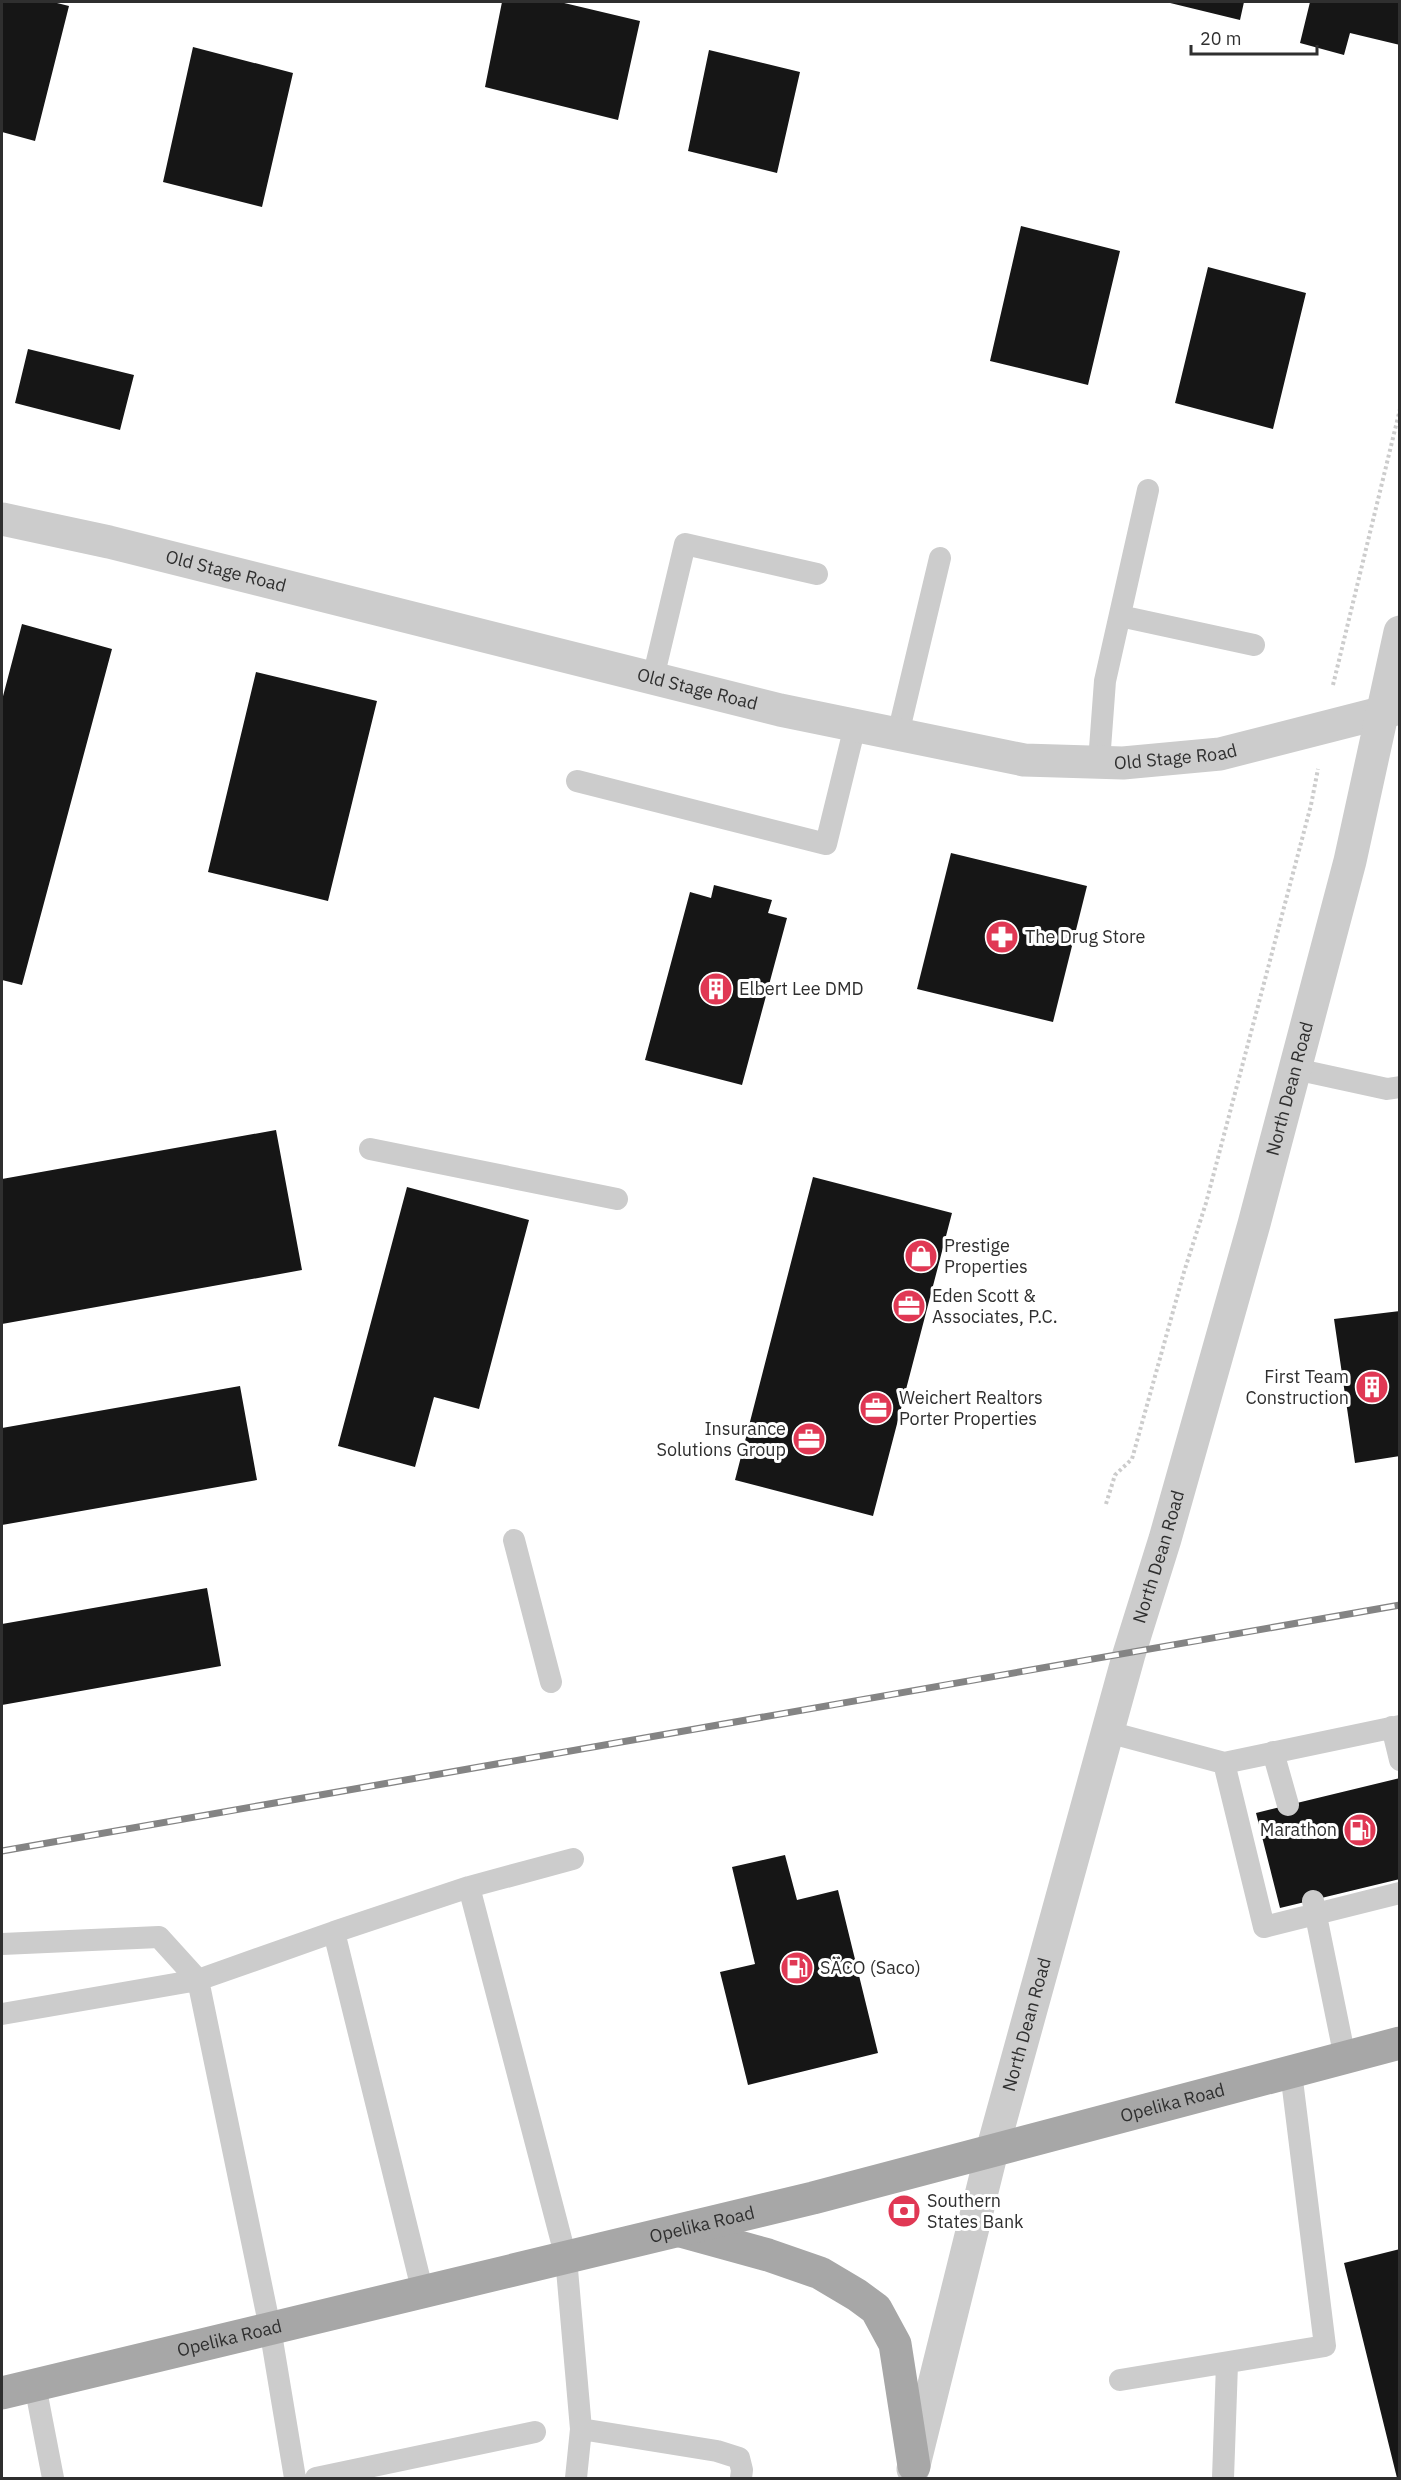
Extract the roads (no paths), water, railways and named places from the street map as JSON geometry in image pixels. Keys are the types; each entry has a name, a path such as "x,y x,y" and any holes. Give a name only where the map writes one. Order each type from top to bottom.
{"main road":[{"name":"Opelika Road","path":"2,2393 813,2198 1400,2043"},
{"path":"679,2230 768,2255 820,2273 876,2309 896,2344 913,2472"}],"street":[{"name":"Old Stage Road","path":"2,519 109,542 855,726 1024,760 1123,763 1220,754 1391,710"},
{"name":"North Dean Road","path":"913,2472 992,2151 1108,1732 1248,1246 1391,710 1400,632"}],"lane":[{"path":"1099,762 1105,681 1148,490"},
{"path":"653,678 685,544 817,574"},
{"path":"898,734 940,558"},
{"path":"1120,616 1254,645"},
{"path":"577,781 826,844 855,726"},
{"path":"1295,1070 1387,1089 1400,1087"},
{"path":"370,1149 617,1199"},
{"path":"514,1540 551,1682"},
{"path":"1108,1732 1224,1763 1396,1726 1400,1760"},
{"path":"1273,1752 1288,1805"},
{"path":"1224,1763 1264,1927 1314,1907 1400,1893"},
{"path":"2,2014 198,1980 469,1887 573,1859"},
{"path":"469,1887 566,2258 581,2429 576,2478"},
{"path":"1314,1907 1345,2058"},
{"path":"333,1932 423,2293"},
{"path":"2,1944 159,1937 198,1980 270,2328 295,2478"},
{"path":"1120,2380 1325,2346 1291,2072"},
{"path":"1223,2478 1227,2364"},
{"path":"35,2385 53,2478"},
{"path":"581,2429 717,2451 739,2458 741,2474"},
{"path":"316,2478 535,2432"}],"railway":[{"path":"2,1851 1400,1605"}],"place":[{"name":"The Drug Store","path":"1002,937"},
{"name":"Elbert Lee DMD","path":"716,989"},
{"name":"Prestige Properties","path":"921,1256"},
{"name":"Eden Scott & Associates, P.C.","path":"909,1306"},
{"name":"First Team Construction","path":"1372,1387"},
{"name":"Weichert Realtors Porter Properties","path":"876,1408"},
{"name":"Insurance Solutions Group","path":"809,1439"},
{"name":"Marathon","path":"1360,1830"},
{"name":"SÄCO (Saco)","path":"797,1968"},
{"name":"Southern States Bank","path":"904,2211"}]}
